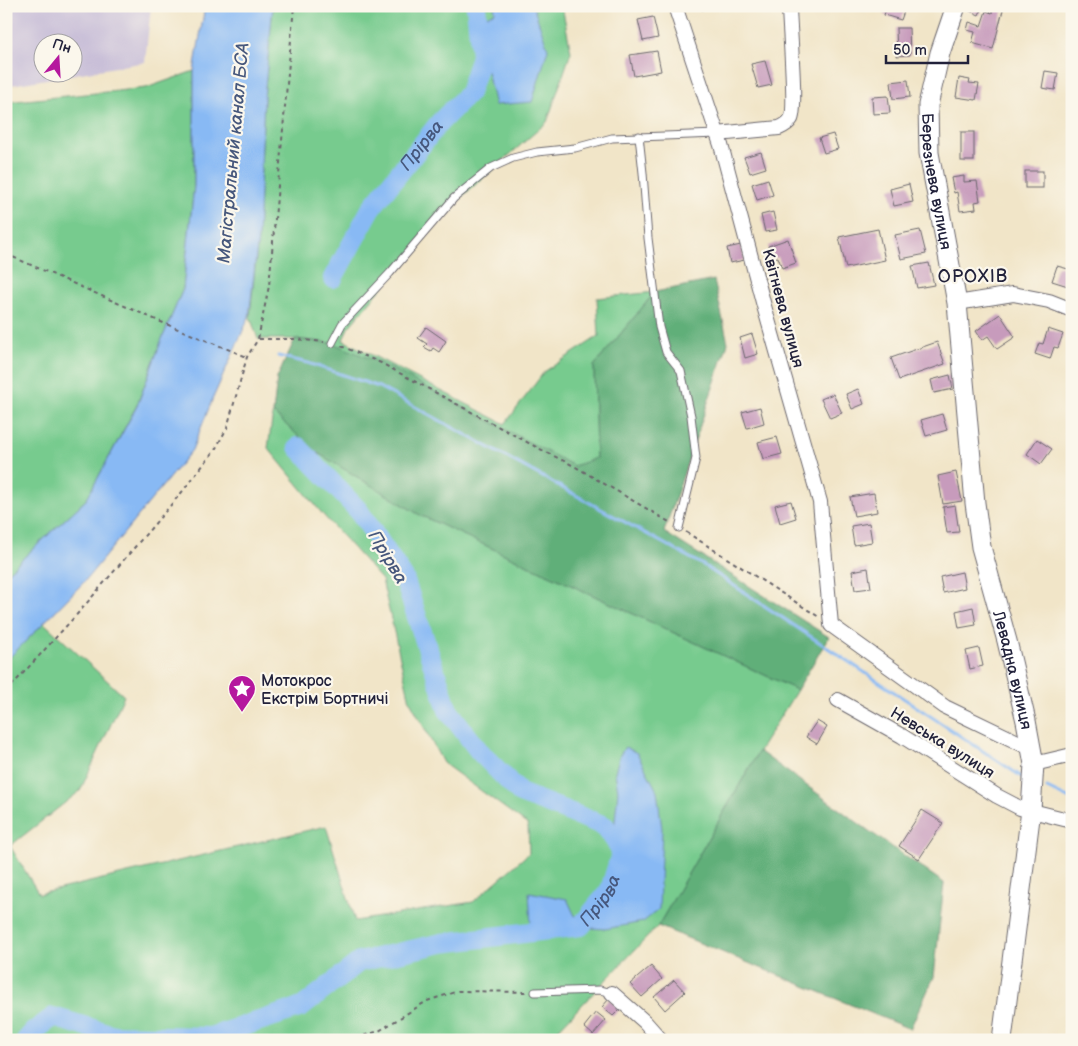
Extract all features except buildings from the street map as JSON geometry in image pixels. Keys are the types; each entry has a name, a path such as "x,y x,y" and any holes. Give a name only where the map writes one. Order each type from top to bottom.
{"street":[{"name":"Квітнева вулиця","path":"675,6 717,134 820,502 831,626"},
{"path":"717,134 779,128 786,125 792,118 789,6"},
{"name":"Березнева вулиця","path":"956,6 940,53 928,105 928,115 929,153 957,303"},
{"path":"957,303 1013,294 1049,301 1072,310"},
{"name":"Левадна вулиця","path":"957,303 975,503 981,547 1007,641 1033,756 1031,810 1002,1040"},
{"path":"831,626 945,707 1033,756 1072,755"},
{"name":"Невська вулиця","path":"838,700 902,736 997,796 1020,808 1072,821"},
{"path":"612,993 645,1022 661,1040"}],"lane":[{"path":"332,343 342,324 390,273 454,198 491,168 513,158 537,152 575,148 612,138 717,134"},
{"path":"639,136 644,173 648,238 659,327 666,352 680,371 691,416 696,458 679,528"},
{"path":"535,992 600,990 612,993"}],"path":[{"path":"6,692 80,611 215,450 226,428 246,357 258,339 269,286 294,6"},
{"path":"6,254 246,357"},
{"path":"258,339 295,339 332,343 381,363 574,466 679,528 831,626"},
{"path":"349,1040 379,1031 427,1001 458,991 535,992"}],"shaded area":[{"path":"6,6 151,6 145,62 82,73 82,32 32,32 32,82 6,86"}],"green space":[{"path":"273,6 562,6 571,52 547,122 450,207 348,328 343,340 505,424 544,372 599,336 597,298 655,292 594,366 596,458 574,466 332,343 295,339 258,339 250,317 258,238 264,98"},
{"path":"194,71 194,186 183,289 137,405 86,500 6,574 6,102 146,88"},
{"path":"714,280 728,343 664,532 829,637 797,690 420,515 316,452 273,413 277,378 295,339 332,343 381,363 574,466 596,458 594,366 655,292"},
{"path":"273,413 316,452 420,515 797,690 759,751 658,926 548,1040 6,1040 6,661 44,623 124,696 80,791 10,846 39,894 326,826 355,921 473,902 529,853 528,825 443,763 410,701 382,580 325,517 268,448"},
{"path":"759,751 944,883 934,977 910,1029 658,926"}],"water":[{"name":"Магістральний канал БСА","path":"205,6 273,6 264,98 258,238 249,317 192,450 84,582 6,661 6,574 86,500 137,406 183,289 194,186 194,71"},
{"path":"494,6 533,6 548,49 532,102 495,105 475,21 495,12"},
{"path":"625,747 637,753 657,791 662,829 659,909 643,922 605,929 590,928 563,938 546,927 531,926 529,892 567,899 575,916 595,916 607,902 618,877 612,849 618,791 615,772 620,755"}],"waterway":[{"name":"Прірва","path":"333,278 372,207 440,122 469,93 481,56 476,6"},
{"path":"278,356 308,363 379,387 703,565 1025,779"},
{"name":"Прірва","path":"26,1040 33,1032 53,1017 114,1035 210,1037 302,1007 359,962 442,943 581,926 610,890 622,851 605,826 520,793 479,751 448,710 404,578 359,511 298,447"},
{"path":"1047,788 1072,800"}],"place":[{"name":"Мотокрос Екстрім Бортничі","path":"242,713"}],"district":[{"name":"ОРОХІВ","path":"973,276"}]}
